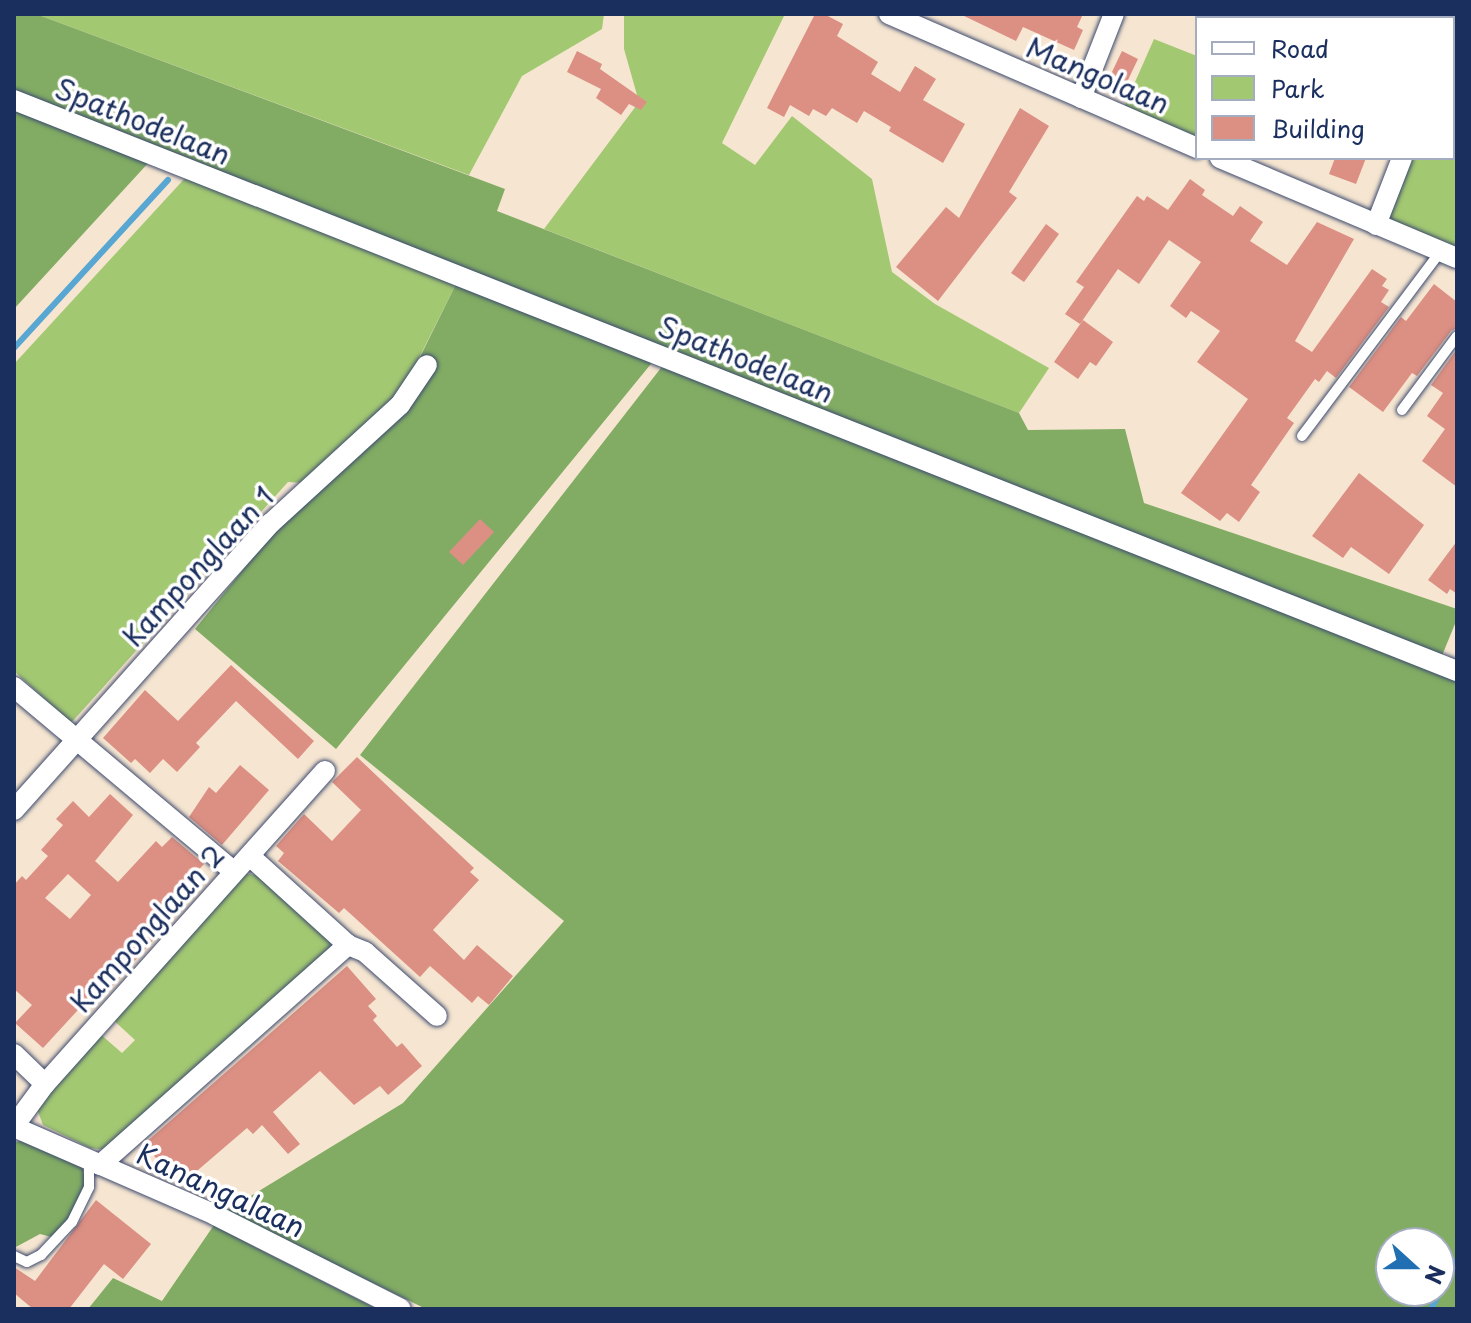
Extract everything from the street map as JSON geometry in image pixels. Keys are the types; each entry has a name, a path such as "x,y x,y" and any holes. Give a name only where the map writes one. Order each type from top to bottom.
{"street":[{"name":"Mangolaan","path":"889,14 1195,147"},
{"path":"1081,98 1114,14"},
{"name":"Spathodelaan","path":"14,100 1457,671"},
{"path":"1225,160 1449,255"},
{"path":"1376,225 1401,160"},
{"name":"Kamponglaan 1","path":"14,810 271,523 400,405 427,365"},
{"path":"14,687 233,871"},
{"name":"Kamponglaan 2","path":"14,1126 45,1084 325,771"},
{"path":"250,856 348,945 365,952 437,1016"},
{"path":"95,1162 348,945"},
{"path":"14,1054 45,1084"},
{"name":"Kanangalaan","path":"14,1126 215,1215 401,1309"}],"lane":[{"path":"1302,436 1449,255"},
{"path":"1402,410 1457,336"},
{"path":"14,1256 27,1262 41,1255 64,1233 84,1203 95,1162"}],"green space":[{"path":"14,14 36,14 505,189 497,211 1019,413 1028,430 1125,429 1144,503 1457,609 1457,619 1441,658 14,92"},
{"path":"36,14 604,14 602,29 522,76 469,175"},
{"path":"624,14 785,14 722,143 755,165 792,116 872,179 892,272 935,304 1049,368 1019,413 544,229 639,102 624,49"},
{"path":"1154,39 1195,55 1195,138 1124,107"},
{"path":"14,106 151,160 14,309"},
{"path":"1411,160 1457,160 1457,253 1391,224 1388,215"},
{"path":"186,177 456,284 411,374 390,403 304,483 288,482 71,723 14,671 14,364"},
{"path":"456,284 655,359 336,749 195,629 276,529 433,365 420,357"},
{"path":"664,364 1457,679 1457,1309 426,1309 226,1211 403,1103 564,921 360,755"},
{"path":"242,873 262,876 330,942 331,951 106,1150 90,1148 43,1125 37,1109 99,1033 122,1053 135,1040 110,1017"},
{"path":"27,1140 82,1166 86,1184 80,1203 55,1238 40,1234 14,1248 14,1142"},
{"path":"214,1225 377,1309 88,1309 113,1278 162,1301"}],"building":[{"path":"815,14 824,14 843,24 837,36 878,62 871,74 900,92 915,66 936,79 923,100 965,124 943,163 889,131 891,127 864,111 857,123 832,108 826,116 813,109 809,116 790,105 784,117 767,108"},
{"path":"960,14 1083,14 1077,27 1083,30 1074,50 1023,27 1016,41"},
{"path":"577,51 602,64 600,69 647,102 641,110 629,104 621,115 596,98 601,89 567,72"},
{"path":"1122,51 1138,59 1127,82 1111,74"},
{"path":"1020,108 1049,126 1009,192 1017,198 938,301 896,267 946,207 959,218"},
{"path":"1334,160 1365,160 1356,184 1329,174"},
{"path":"1190,179 1205,190 1202,195 1233,216 1240,206 1263,222 1250,241 1287,265 1317,222 1354,239 1295,341 1312,352 1372,269 1387,279 1382,286 1389,290 1381,302 1389,307 1336,378 1327,371 1319,382 1315,379 1287,418 1294,423 1251,485 1260,492 1239,522 1227,513 1220,521 1181,493 1248,399 1197,362 1220,331 1191,311 1186,318 1170,306 1201,262 1169,240 1139,284 1118,269 1080,324 1065,314 1084,287 1076,282 1137,196 1144,201 1147,196 1168,210"},
{"path":"1046,224 1059,234 1024,282 1011,273"},
{"path":"1434,284 1457,302 1457,328 1451,331 1417,376 1412,373 1383,412 1349,387 1401,317 1406,321"},
{"path":"1083,320 1113,342 1096,366 1090,362 1078,379 1054,362"},
{"path":"1457,349 1457,487 1422,461 1445,429 1427,416 1443,393 1431,385"},
{"path":"1359,473 1424,525 1389,574 1351,547 1343,558 1312,536"},
{"path":"480,519 494,532 463,565 449,552"},
{"path":"1457,541 1457,594 1450,589 1447,594 1428,580"},
{"path":"231,665 314,741 298,759 236,701 196,743 200,747 177,772 163,759 150,773 135,759 131,763 103,738 145,690 178,721"},
{"path":"357,757 474,868 470,872 479,880 433,930 464,960 477,945 513,976 489,1005 478,996 472,1003 430,966 420,977 344,908 339,913 278,861 284,853 276,846 304,814 332,841 361,810 332,782"},
{"path":"240,765 269,790 222,845 189,817 209,787 216,793"},
{"path":"110,794 133,815 95,861 118,882 156,841 162,847 172,837 204,864 194,875 200,881 187,895 181,890 152,921 162,930 107,992 100,986 43,1048 15,1023 32,1005 14,989 14,885 22,876 26,880 48,856 41,850 63,825 56,819 73,801 89,817","holes":["68,874 91,895 70,919 45,898"]},
{"path":"347,966 376,999 368,1006 377,1016 373,1020 397,1047 402,1043 422,1066 388,1095 380,1086 354,1105 320,1071 273,1112 300,1144 288,1154 262,1125 253,1134 247,1128 191,1176 177,1166 169,1173 144,1144"},
{"path":"96,1200 151,1244 123,1279 104,1264 69,1309 33,1309 14,1293 14,1267 35,1281"}],"waterway":[{"path":"14,348 168,180"},
{"path":"1431,1309 1457,1260"}]}
